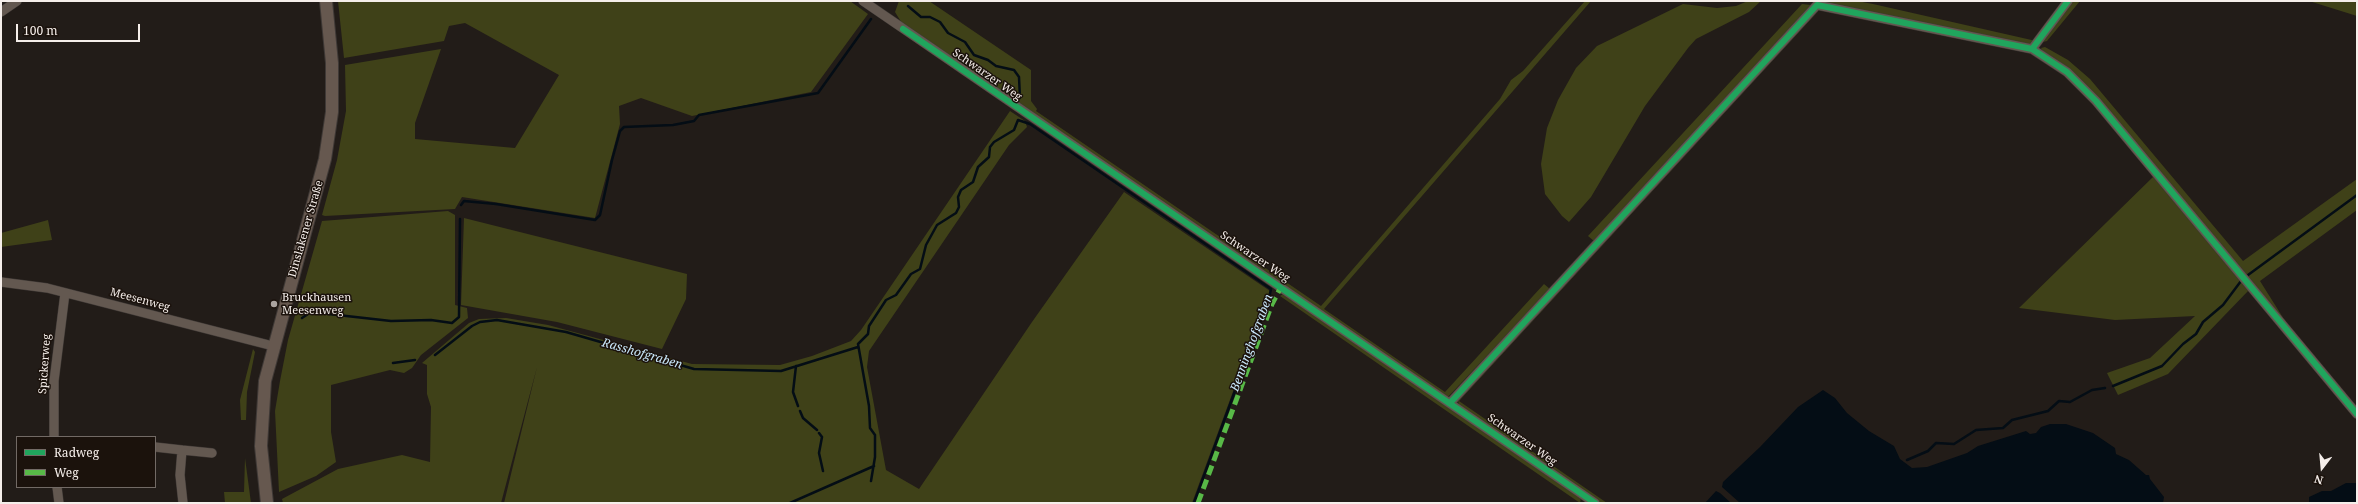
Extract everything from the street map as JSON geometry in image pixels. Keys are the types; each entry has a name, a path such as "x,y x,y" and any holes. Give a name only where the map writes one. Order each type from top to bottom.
{"main road":[{"name":"Dinslakener Straße","path":"267,503 261,446 261,419 265,381 273,346 316,194 329,136 332,112 332,62 326,1"}],"street":[{"path":"1,12 17,1"},
{"name":"Schwarzer Weg","path":"863,1 1594,503"},
{"path":"2032,49 2068,1"},
{"path":"1450,403 1817,5 2032,49 2067,72 2096,101 2357,414"},
{"name":"Meesenweg","path":"1,282 64,292 273,346"},
{"name":"Spickerweg","path":"54,436 54,381 64,292"},
{"path":"156,448 212,453"},
{"path":"182,450 180,475 183,503"},
{"path":"57,488 59,503"}],"green space":[{"path":"338,1 850,1 868,14 811,92 692,116 641,98 619,106 620,124 595,218 462,197 455,209 325,216 322,215 337,160 346,111 345,65 441,49 415,123 415,139 515,148 559,75 465,23 449,26 444,41 344,58"},
{"path":"899,1 929,1 1031,70 1031,101 1037,109 1036,111 1321,306 1500,99 1511,80 1523,71 1585,1 1591,1 1324,309 1445,392 1544,284 1550,289 1447,398 903,25 895,12"},
{"path":"1748,1 1761,1 1749,12 1696,39 1688,48 1645,106 1591,197 1569,222 1562,216 1545,194 1541,164 1547,128 1558,100 1576,68 1597,46 1683,4 1717,8 1736,6"},
{"path":"1818,1 1857,1 2036,41 2028,47"},
{"path":"2070,1 2080,1 2047,41 2043,42"},
{"path":"2309,1 2353,1 2357,3 2357,16"},
{"path":"1802,4 1811,5 1594,241 1588,236"},
{"path":"1821,8 1459,401 1607,503 1600,503 1459,406 1458,400 1816,9"},
{"path":"2045,47 2068,60 2090,79 2243,261 2357,179 2357,210 2260,281 2292,332 2091,91 2044,54 2041,48"},
{"path":"1010,111 1025,121 1027,127 1009,145 869,351 867,367 886,470 919,489 1032,322 1124,192 1270,291 1192,503 504,503 537,367 501,503 283,503 282,499 338,469 402,455 430,462 431,407 427,394 427,365 422,363 469,323 479,319 506,318 548,325 692,364 780,365 812,356 851,341 861,330"},
{"path":"2154,176 2249,290 2168,374 2118,395 2107,373 2150,358 2195,316 2115,320 2019,308"},
{"path":"448,211 455,215 455,305 467,308 468,318 421,355 412,368 404,373 390,370 331,385 331,432 336,462 316,476 279,492 275,411 288,340 322,221"},
{"path":"464,218 687,274 686,299 662,349 557,322 461,305"},
{"path":"48,220 52,240 1,247 1,233"},
{"path":"1283,294 1581,498 1580,503 1280,296"},
{"path":"253,349 255,352 247,392 246,420 241,420 240,400"},
{"path":"245,458 251,503 225,503 224,492 244,492"}],"shaded area":[{"path":"1823,390 1835,398 1847,413 1869,431 1894,446 1900,459 1912,468 1927,467 1967,453 1978,446 2026,431 2030,434 2036,433 2041,427 2050,424 2066,424 2093,433 2115,448 2116,454 2129,460 2146,475 2149,475 2150,479 2164,497 2163,503 1740,503 1722,487 1723,482 1760,447 1798,407"},
{"path":"2346,483 2357,483 2357,503 2309,503 2309,497 2322,491 2331,491"},
{"path":"1716,491 1720,493 1731,503 1705,503"}],"waterway":[{"path":"908,6 921,17 930,17 940,22 948,33 965,42 974,55 988,60 996,66 1014,70 1019,77 1020,98"},
{"path":"461,205 464,201 496,204 595,220 600,215 612,160 620,131 624,127 673,125 694,121 699,115 818,93 871,19"},
{"name":"Benninghofgraben","path":"871,481 875,457 875,435 870,428 869,406 858,344 868,334 869,326 886,300 896,295 911,274 920,269 926,245 937,225 956,213 959,207 958,197 961,190 973,182 978,167 989,157 990,147 994,142 1014,130 1018,120 1030,124 1271,289 1194,503"},
{"path":"2248,275 2357,195"},
{"path":"302,318 311,312 391,321 431,320 452,323 459,317 460,219"},
{"path":"2113,386 2162,366 2183,344 2196,334 2203,322 2223,305 2241,281"},
{"name":"Rasshofgraben","path":"435,355 472,326 480,322 497,320 566,332 694,369 781,371 858,347"},
{"name":"Rasshofgraben","path":"393,363 415,360"},
{"path":"796,366 793,392 798,406"},
{"path":"1907,460 1928,451 1936,443 1954,444 1976,430 2003,428 2012,420 2048,411 2059,401 2070,402 2092,390 2105,388"},
{"path":"800,411 803,418 817,430"},
{"path":"819,433 822,437 819,453 823,471"},
{"path":"790,503 874,466"}],"marked path":[{"path":"1198,503 1272,304 1281,287"}],"cycle path":[{"path":"2032,49 2068,1"},
{"path":"1450,403 1817,5 2032,49 2067,72 2096,101 2357,414"},
{"path":"903,29 1595,503"}],"place":[{"name":"Bruckhausen Meesenweg","path":"274,304"}]}
